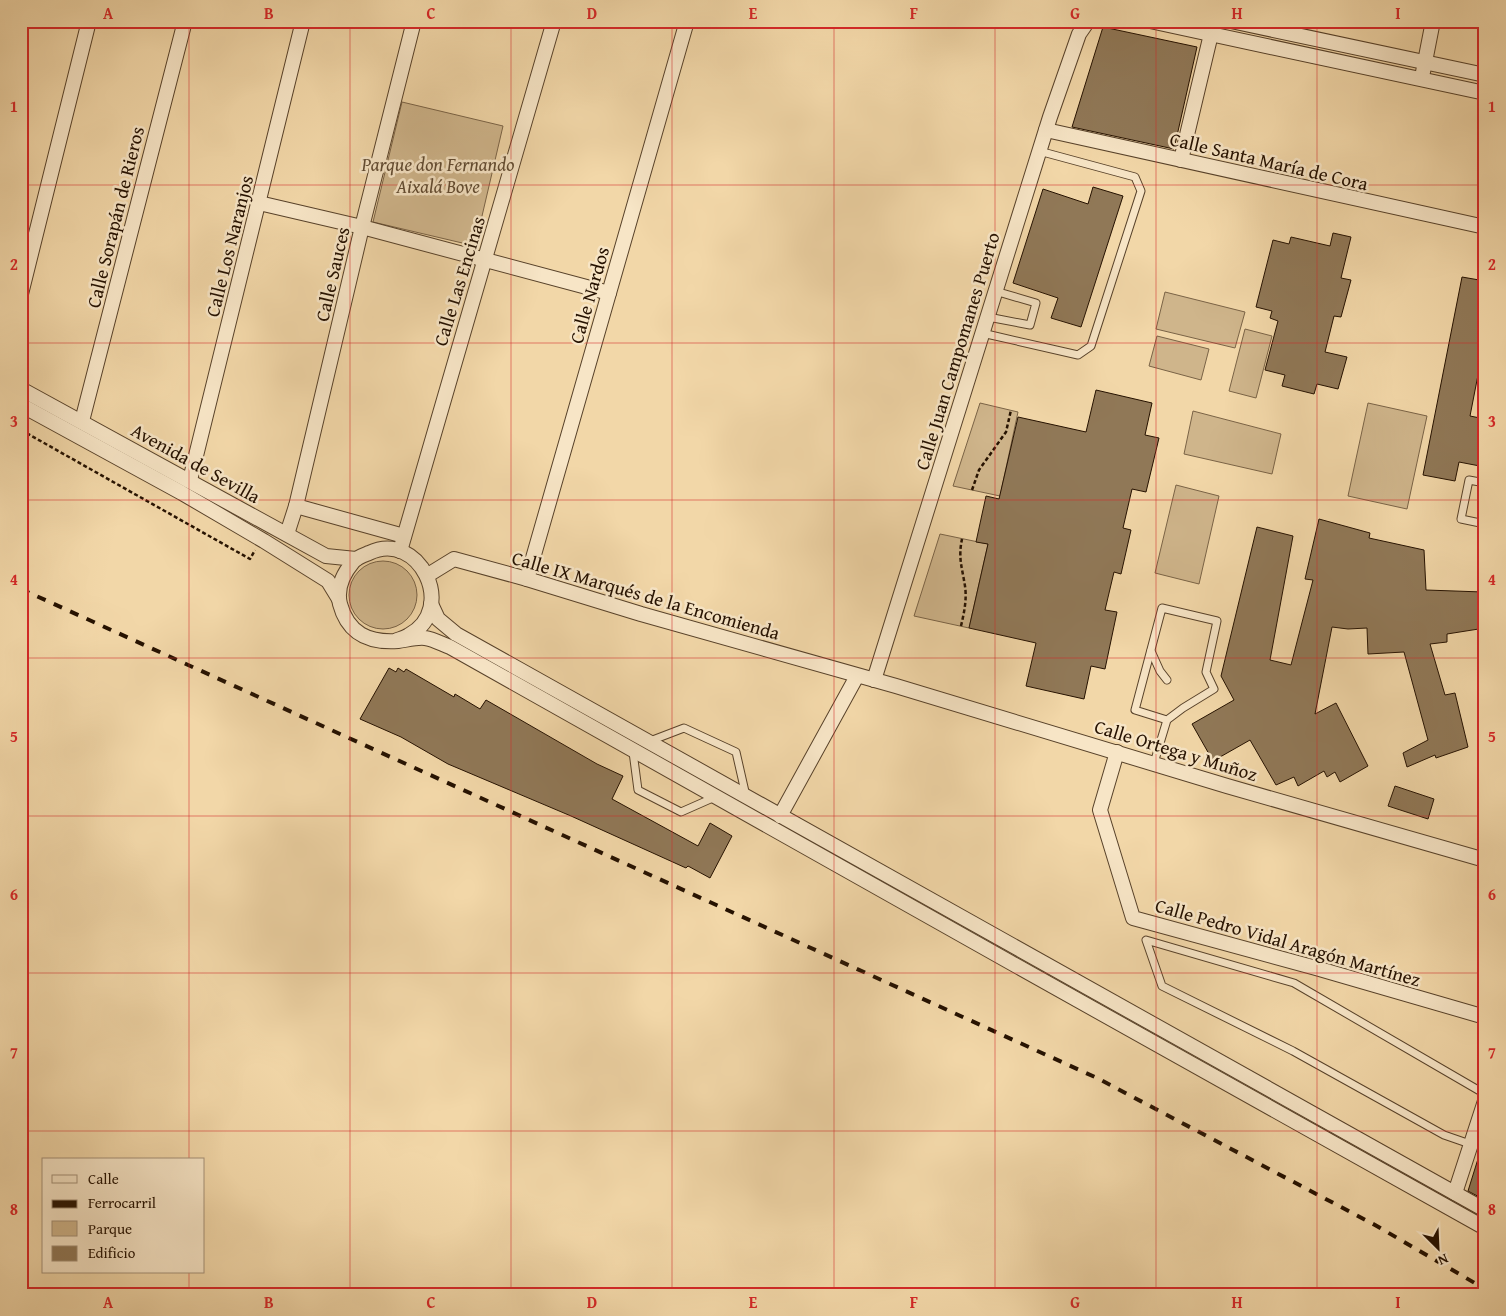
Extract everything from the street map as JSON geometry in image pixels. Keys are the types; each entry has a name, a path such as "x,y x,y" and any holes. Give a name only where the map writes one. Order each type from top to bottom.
{"street":[{"path":"21,294 89,21"},
{"name":"Calle Sorapán de Rieros","path":"82,421 185,21"},
{"name":"Calle Los Naranjos","path":"190,480 303,21"},
{"name":"Calle Sauces","path":"287,534 296,506 343,314 362,227 414,21"},
{"name":"Calle Las Encinas","path":"400,551 554,21"},
{"name":"Calle Nardos","path":"527,579 687,21"},
{"name":"Calle Juan Campomanes Puerto","path":"874,680 1046,130 1076,28 1088,21"},
{"path":"1150,21 1485,93"},
{"path":"1231,21 1485,75"},
{"path":"1421,79 1433,21"},
{"path":"1181,160 1212,34"},
{"name":"Calle Santa María de Cora","path":"1046,130 1485,228"},
{"path":"259,203 362,227 609,293"},
{"name":"Avenida de Sevilla","path":"21,389 326,556 356,559"},
{"name":"Avenida de Sevilla","path":"21,405 182,492 264,541 328,582 339,599"},
{"path":"296,506 404,536"},
{"path":"395,641 410,635 426,619 431,604 432,591 428,576 418,562 400,551 392,549 376,550 356,559 346,571 340,583 339,599 343,615 359,634 374,640 395,641 425,638 450,647 1485,1228"},
{"name":"Calle IX Marqués de la Encomienda","path":"428,576 454,559 857,676"},
{"path":"431,604 438,619 456,634 1485,1210"},
{"path":"780,816 857,676"},
{"name":"Calle Ortega y Muñoz","path":"857,676 1227,786 1485,860"},
{"name":"Calle Pedro Vidal Aragón Martínez","path":"1117,752 1100,810 1133,918 1485,1017"},
{"path":"1455,1193 1485,1101"}],"lane":[{"path":"982,333 1078,356 1091,346 1141,191 1135,177 1069,158 1039,152"},
{"path":"988,317 1030,325 1036,302 995,292"},
{"path":"1485,483 1469,480 1461,519 1485,524"},
{"path":"1154,763 1168,720 1183,708 1214,689 1206,672 1217,621 1162,608 1135,710 1168,720"},
{"path":"1151,651 1160,671 1167,680"},
{"path":"648,742 684,728 736,752 746,797"},
{"path":"633,751 638,790 681,812 715,797"},
{"path":"1470,1144 1444,1135 1293,1051 1162,986 1146,940 1294,983 1485,1094"}],"path":[{"path":"972,490 979,470 1006,432 1011,410"},
{"path":"21,430 250,559"},
{"path":"961,626 966,604 965,587 959,558 962,539"}],"green space":[{"name":"Parque don Fernando Aixalá Bove","path":"402,102 503,126 475,246 373,222"},
{"path":"1165,292 1245,312 1235,348 1156,329"},
{"path":"1245,329 1272,336 1256,398 1229,391"},
{"path":"1157,336 1209,349 1201,380 1149,366"},
{"path":"980,403 1018,412 1000,496 953,486"},
{"path":"1368,403 1427,416 1407,509 1348,496"},
{"path":"1193,411 1281,434 1272,474 1184,454"},
{"path":"1176,485 1219,496 1199,584 1155,573"},
{"path":"940,534 988,544 969,628 914,616"},
{"path":"383,561 396,564 407,571 414,582 417,595 414,608 407,619 396,626 383,629 370,626 359,619 352,608 349,595 352,582 359,571 370,564"}],"building":[{"path":"1103,27 1197,47 1174,149 1072,127"},
{"path":"1093,187 1123,196 1081,327 1051,318 1058,298 1013,283 1043,189 1088,204"},
{"path":"1333,233 1351,237 1341,278 1351,280 1341,317 1334,316 1325,352 1347,357 1338,389 1317,384 1314,394 1282,386 1285,375 1265,370 1278,321 1270,318 1272,311 1256,307 1273,240 1289,244 1291,237 1330,246"},
{"path":"1462,277 1485,281 1485,376 1478,375 1470,416 1485,419 1485,467 1459,462 1455,481 1423,475"},
{"path":"1096,390 1152,403 1145,435 1159,438 1146,492 1132,489 1123,528 1131,530 1121,574 1114,572 1105,610 1117,612 1105,669 1091,666 1084,699 1026,686 1036,643 969,628 988,544 976,542 986,496 999,499 1018,417 1086,432"},
{"path":"1319,519 1370,533 1369,538 1424,550 1426,590 1483,592 1485,628 1447,634 1447,642 1430,644 1445,695 1455,693 1468,747 1436,758 1435,755 1407,767 1403,753 1428,740 1404,652 1368,654 1367,628 1348,629 1332,627 1315,714 1336,703 1368,766 1340,782 1335,772 1327,777 1324,771 1298,786 1294,777 1276,785 1250,740 1213,761 1192,724 1234,700 1221,676 1257,527 1293,536 1270,660 1291,665 1313,580 1305,579"},
{"path":"389,668 396,672 398,668 404,672 406,669 454,697 455,694 480,709 486,700 597,764 623,776 612,799 698,846 710,823 732,836 710,878 688,866 686,868 571,816 448,764 401,737 360,719"},
{"path":"1395,786 1434,799 1428,819 1388,806"},
{"path":"1482,1146 1485,1146 1485,1200 1468,1191"}],"railway":[{"path":"21,589 1097,1078 1375,1225 1485,1289"}]}
